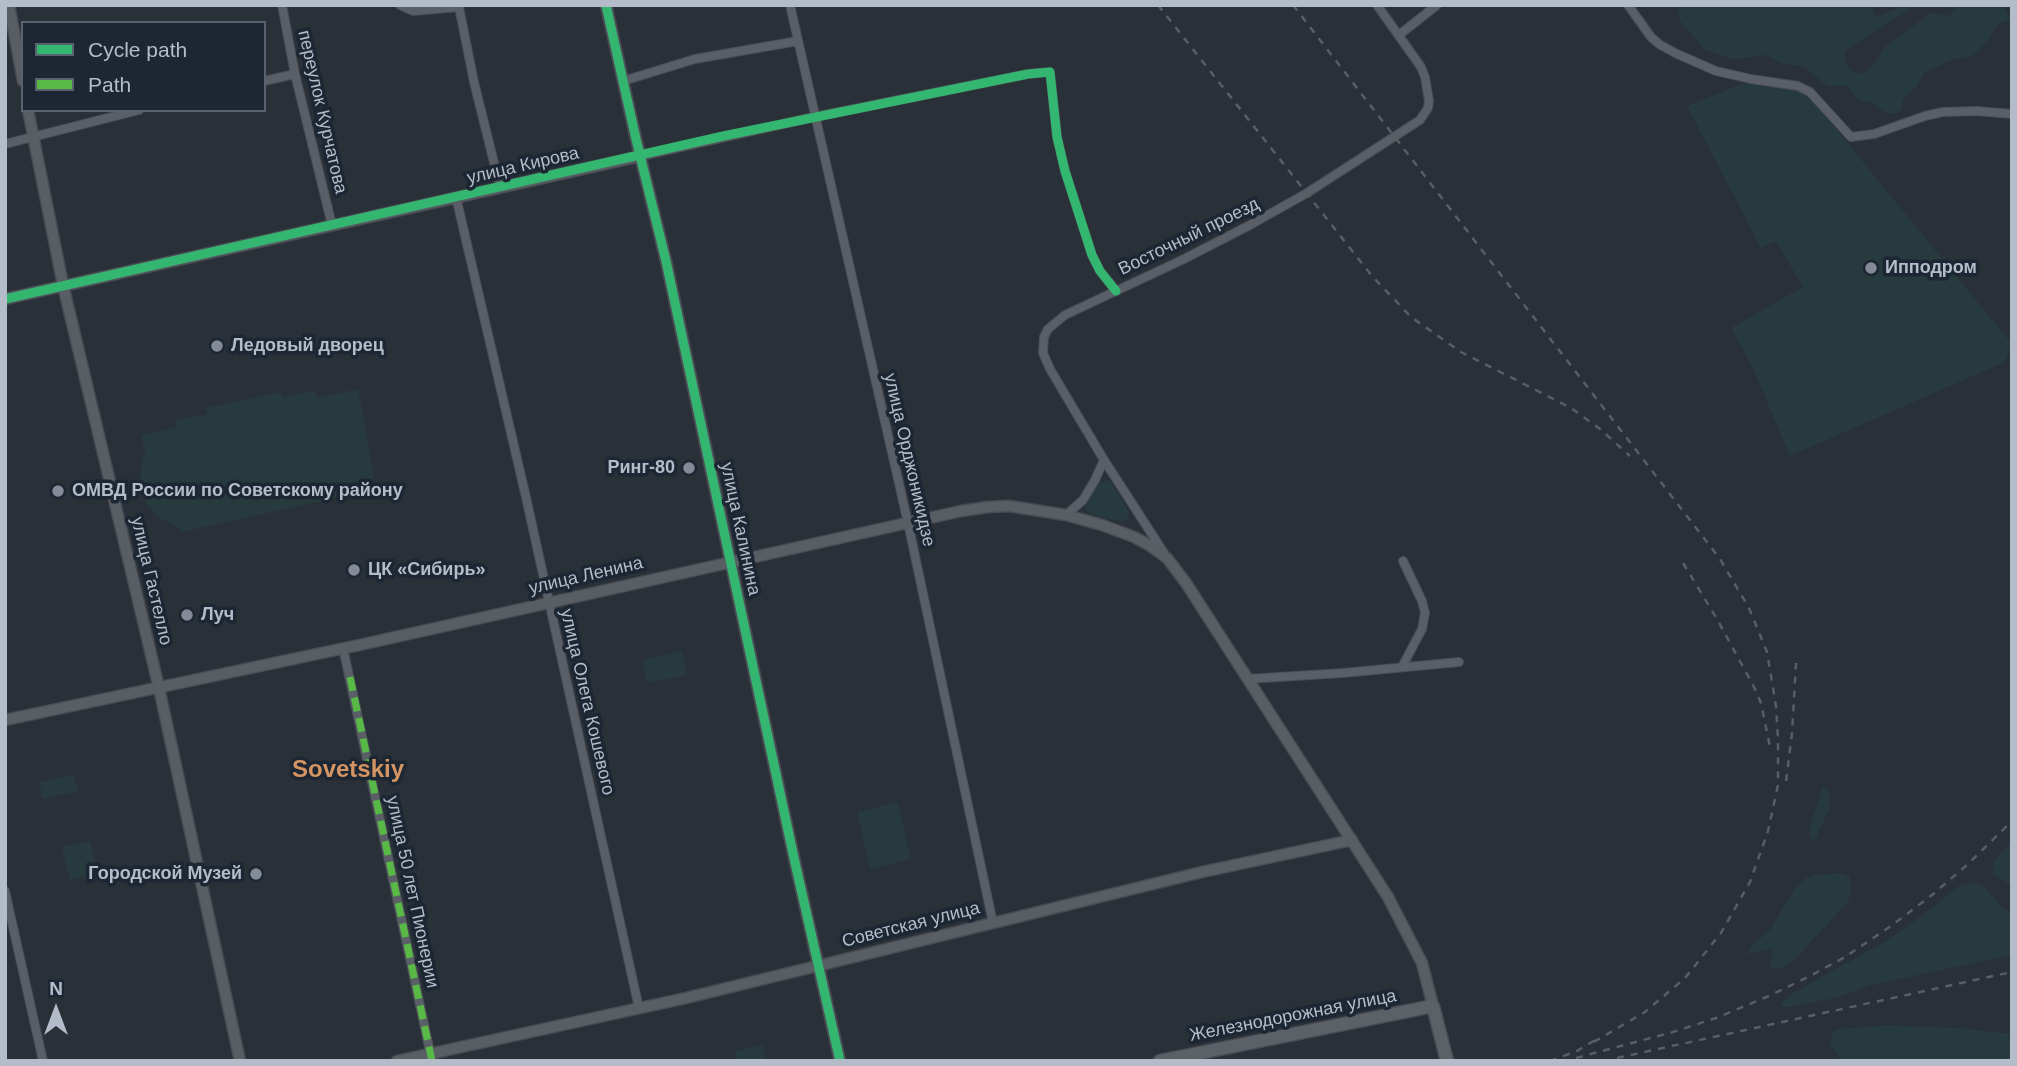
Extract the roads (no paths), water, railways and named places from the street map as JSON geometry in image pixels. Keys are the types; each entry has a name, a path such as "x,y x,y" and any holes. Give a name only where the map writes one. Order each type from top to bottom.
{"main road":[{"path":"9,5 21,70"},
{"name":"улица Калинина","path":"606,5 666,261 840,1061"},
{"name":"улица Гастелло","path":"28,112 63,285 159,688 240,1061"},
{"name":"улица Кирова","path":"5,299 640,156"},
{"name":"улица Ленина","path":"5,720 975,508 1025,508 1066,515 1134,537 1167,558"},
{"path":"1167,558 1186,583 1388,897 1416,950 1425,975 1447,1061"},
{"name":"Советская улица","path":"397,1061 431,1057 819,967 1239,864 1352,840"},
{"name":"Железнодорожная улица","path":"1160,1061 1433,1006"}],"street":[{"name":"переулок Курчатова","path":"282,5 295,74 332,225"},
{"path":"400,5 413,10 459,6 474,82 500,187"},
{"name":"улица Орджоникидзе","path":"790,5 908,523 993,923"},
{"name":"Восточный проезд","path":"1167,558 1045,361 1043,345 1048,329 1065,315 1265,217 1420,120 1429,101 1427,84 1421,68 1377,5"},
{"path":"1399,35 1437,5"},
{"path":"1628,5 1659,44 1716,71 1798,86 1810,92 1851,137 1861,137 1934,113 1964,110 2012,114"},
{"path":"623,81 695,59 798,41"},
{"name":"улица Кирова","path":"640,156 814,117 1028,74 1050,72 1057,137 1065,171 1095,264 1116,290"},
{"path":"266,81 295,74"},
{"path":"5,144 131,112"},
{"name":"улица Олега Кошевого","path":"456,197 639,1008"},
{"path":"1066,515 1083,500 1104,460"},
{"path":"1402,667 1422,628 1425,613 1403,561"},
{"name":"улица 50 лет Пионерии","path":"343,648 431,1057"},
{"path":"1247,679 1459,662"},
{"path":"5,891 43,1061"}],"railway":[{"path":"1158,5 1372,276 1411,317 1461,352 1571,408 1630,456"},
{"path":"1293,5 1720,559 1749,608 1767,652 1776,706 1778,785 1768,831 1750,882 1721,933 1685,978 1645,1012 1592,1043"},
{"path":"1683,563 1754,687 1761,703 1770,747"},
{"path":"1786,781 1796,663"},
{"path":"1576,1058 1716,1018 1769,996 1845,957 1932,895 2012,821"},
{"path":"1617,1058 2012,972"},
{"path":"1550,1061 1577,1051 1600,1037"}],"place":[{"name":"Ипподром","path":"1871,268"},
{"name":"Ледовый дворец","path":"217,346"},
{"name":"Ринг-80","path":"689,468"},
{"name":"ОМВД России по Советскому району","path":"58,491"},
{"name":"ЦК «Сибирь»","path":"354,570"},
{"name":"Луч","path":"187,615"},
{"name":"Городской Музей","path":"256,874"}],"district":[{"name":"Sovetskiy","path":"348,770"}]}
